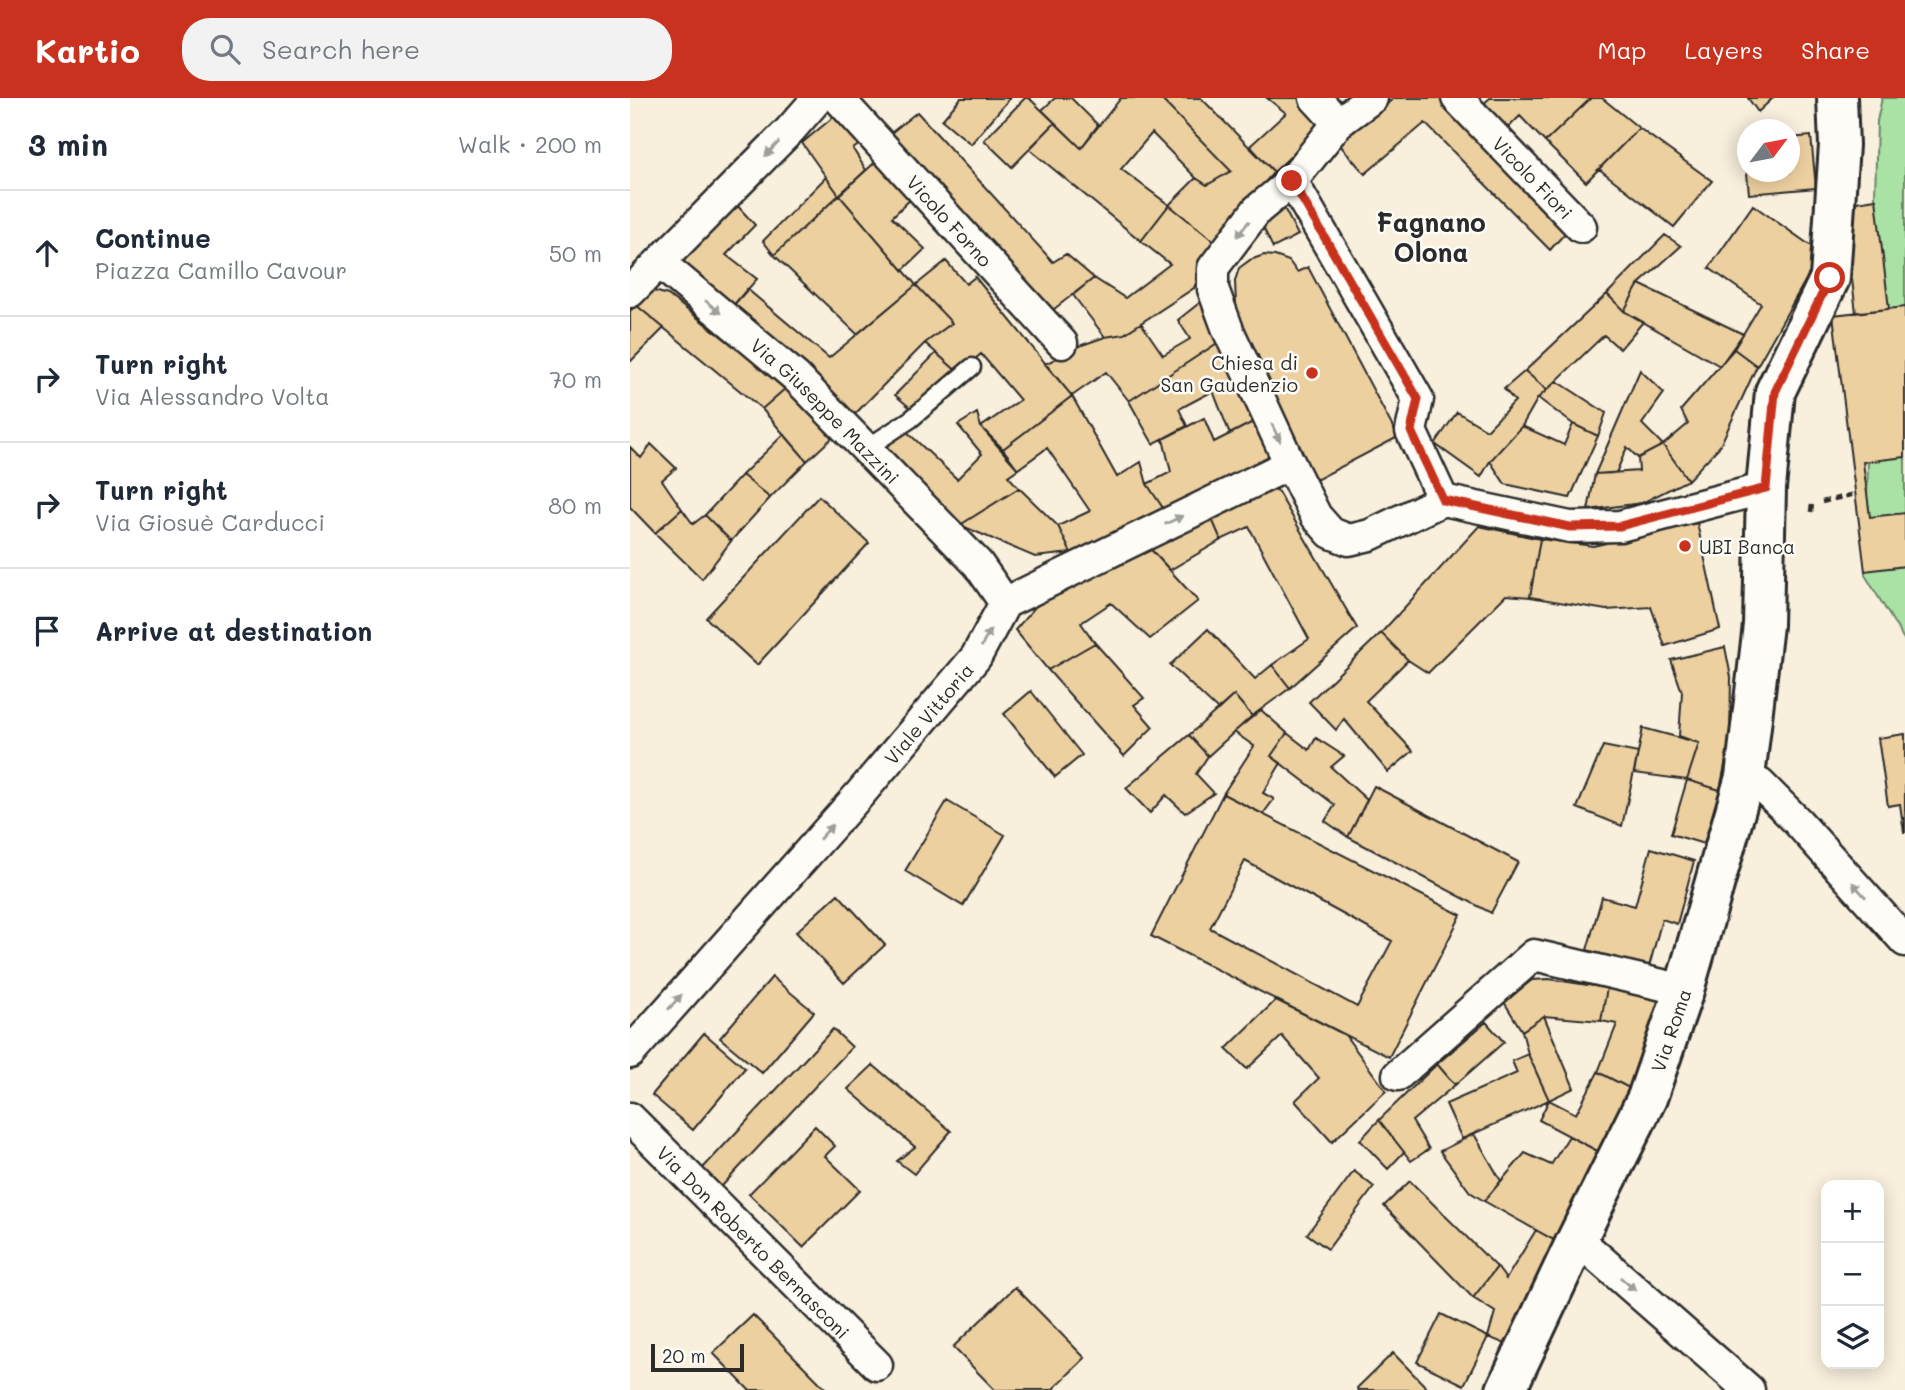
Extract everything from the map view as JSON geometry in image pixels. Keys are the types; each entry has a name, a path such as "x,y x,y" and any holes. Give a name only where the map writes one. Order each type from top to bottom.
{"street":[{"path":"630,292 790,130 818,98"},
{"name":"Vicolo Forno","path":"838,98 1062,343"},
{"path":"1315,98 1338,123"},
{"path":"1372,98 1338,123 1292,181 1257,210 1213,268 1213,289 1228,330 1315,516 1331,533 1349,540 1370,535 1443,500 1570,527 1620,526 1766,488"},
{"name":"Vicolo Fiori","path":"1457,98 1581,227"},
{"name":"Via Roma","path":"1506,1390 1647,1098 1684,990 1745,777 1761,648 1766,488 1775,392 1830,278 1839,145 1837,98"},
{"path":"1292,181 1418,399 1411,431 1443,500"},
{"name":"Via Giuseppe Mazzini","path":"660,263 796,377 978,564 1005,603"},
{"path":"1005,603 1290,464"},
{"name":"Viale Vittoria","path":"630,1053 860,794 976,657 1005,603"},
{"path":"1745,777 1760,783 1905,941"},
{"path":"1398,1075 1534,955 1684,990"},
{"name":"Via Don Roberto Bernasconi","path":"630,1118 877,1365"},
{"path":"1577,1239 1749,1390"}],"lane":[{"path":"868,450 911,419 972,367"}],"path":[{"path":"1822,502 1855,495"},
{"path":"1811,512 1812,504"}],"green space":[{"path":"1882,98 1905,98 1905,641 1865,575 1877,121"}],"building":[{"path":"961,98 1010,98 971,144 942,120"},
{"path":"1025,98 1029,98 1055,123 1012,167 984,140"},
{"path":"1055,98 1071,98 1098,125 1081,148 1042,110"},
{"path":"1121,98 1160,98 1231,171 1207,185 1196,178 1152,133 1121,169 1169,205 1141,241 1029,149 1055,123 1081,148"},
{"path":"1160,98 1201,98 1274,172 1214,241 1169,205 1196,178 1207,185 1231,171"},
{"path":"1267,98 1305,98 1328,121 1274,172 1250,146 1286,113"},
{"path":"1394,98 1446,98 1567,231 1550,250 1425,123 1365,174 1339,144"},
{"path":"1490,98 1591,98 1545,142 1520,116 1507,129 1483,104"},
{"path":"1591,98 1602,98 1639,128 1586,182 1545,142"},
{"path":"1748,98 1773,98 1758,112"},
{"path":"917,112 1053,262 1066,254 1094,278 1049,313 886,137"},
{"path":"837,114 863,142 853,149 866,170 839,195 802,143"},
{"path":"1639,128 1712,181 1674,227 1599,169"},
{"path":"1811,136 1816,188 1749,194 1748,182 1800,182 1800,137"},
{"path":"882,156 918,192 892,217 925,249 903,270 839,195"},
{"path":"826,177 839,195 774,255 763,241"},
{"path":"839,195 916,285 857,334 774,255"},
{"path":"1876,199 1889,309 1856,313 1843,204"},
{"path":"735,203 755,225 726,255 757,279 732,307 675,261"},
{"path":"1169,205 1214,241 1194,288 1124,334 1105,337 1073,295 1094,278 1125,298 1170,264 1141,241"},
{"path":"1753,205 1821,253 1757,366 1734,349 1761,304 1709,268"},
{"path":"1284,208 1298,235 1273,248 1260,221"},
{"path":"1665,235 1681,246 1639,284 1624,311 1607,294"},
{"name":"Chiesa di San Gaudenzio","path":"1264,255 1289,261 1297,272 1308,267 1398,437 1316,480 1226,309 1236,304 1235,281 1239,268"},
{"path":"946,261 966,284 975,277 1072,396 1003,449 981,427 1020,400 981,354 959,373 925,343 952,323 916,285"},
{"path":"1639,284 1743,334 1720,366 1624,311"},
{"path":"916,285 952,323 925,343 851,418 732,307 747,289 829,358"},
{"path":"654,291 668,295 787,387 762,409 636,305"},
{"path":"1607,294 1624,311 1643,322 1620,349 1604,335 1547,390 1525,371"},
{"path":"1203,300 1225,338 1129,401 1106,372 1072,396 1045,364 1082,345 1124,334 1141,323 1163,355 1190,339 1178,320"},
{"path":"636,305 664,328 630,362 630,311"},
{"path":"1905,307 1905,457 1863,462 1870,517 1905,513 1905,566 1865,571 1833,315"},
{"path":"1225,338 1257,420 1230,434 1213,391 1179,409 1187,426 1153,444 1129,401"},
{"path":"1734,349 1757,366 1720,446 1688,480 1663,445 1688,424 1681,410"},
{"path":"936,353 959,373 914,411 895,395"},
{"path":"1640,370 1664,393 1642,424 1663,445 1638,458 1627,447 1616,473 1595,474"},
{"path":"1525,371 1547,390 1538,398 1522,426 1490,461 1481,477 1435,444 1457,412 1487,430 1515,401 1504,389"},
{"path":"1557,381 1606,413 1598,436 1573,424 1538,398"},
{"path":"787,387 832,438 807,461 762,409"},
{"path":"1072,396 1117,477 1141,462 1147,484 1163,508 1071,553 1058,526 1090,511 1047,448 1018,469 1003,449"},
{"path":"977,413 981,427 1018,469 1008,476 1019,488 960,525 881,448 903,428 957,479 982,454 958,425"},
{"path":"1204,418 1214,442 1257,420 1273,461 1163,508 1147,484 1171,472 1163,439"},
{"path":"1573,424 1598,436 1570,498 1505,484 1490,461 1522,426 1564,445"},
{"path":"784,434 807,461 770,498 742,475"},
{"path":"651,444 676,468 662,480 682,509 655,533 630,507 630,447 641,458"},
{"path":"1663,445 1688,480 1642,503 1588,510 1595,474 1639,471 1638,458"},
{"path":"742,475 770,498 731,541 705,515"},
{"path":"1274,485 1357,628 1290,688 1272,665 1309,639 1249,527 1221,540 1209,512"},
{"path":"1019,488 1058,526 1071,553 1035,557 960,525"},
{"path":"819,496 869,543 757,665 706,618"},
{"path":"682,509 693,524 705,515 731,541 702,579 655,533"},
{"path":"1209,512 1221,540 1170,570 1144,542"},
{"path":"1697,523 1720,629 1665,646 1651,607 1606,610 1530,597 1540,539 1593,546"},
{"path":"1479,526 1540,539 1530,597 1506,595 1428,673 1408,660 1381,633"},
{"path":"1144,542 1198,601 1150,639 1111,603 1081,623 1095,643 1048,670 1015,630 1035,607"},
{"path":"1208,629 1255,679 1272,665 1290,688 1252,716 1234,695 1218,710 1170,665"},
{"path":"1381,633 1408,660 1366,701 1413,751 1388,772 1344,719 1336,730 1309,702"},
{"path":"1095,643 1144,698 1134,705 1153,727 1124,756 1048,670"},
{"path":"1725,647 1731,677 1730,739 1720,790 1687,780 1699,743 1679,736 1682,692 1671,660"},
{"path":"1031,691 1082,755 1055,777 1004,714"},
{"path":"1234,695 1252,716 1208,756 1189,735"},
{"path":"1261,710 1287,733 1271,756 1281,763 1263,793 1274,799 1263,814 1223,794 1254,746 1234,732"},
{"path":"1643,728 1699,743 1687,780 1634,773"},
{"path":"1287,733 1309,750 1316,738 1344,756 1331,767 1367,800 1348,837 1325,821 1335,805 1271,756"},
{"path":"1905,734 1904,832 1900,804 1888,806 1878,738"},
{"path":"1189,735 1208,756 1196,774 1214,793 1185,813 1166,795 1150,813 1126,788"},
{"path":"1603,746 1638,753 1622,826 1577,808"},
{"path":"1687,780 1720,790 1704,844 1671,834"},
{"path":"1374,786 1518,862 1491,913 1348,837"},
{"path":"1223,794 1461,915 1389,1057 1151,936","holes":["1245,861 1392,941 1357,1007 1210,928"]},
{"path":"947,801 1005,835 963,906 905,871"},
{"path":"1651,848 1694,861 1677,924 1662,919 1649,967 1587,950 1602,897 1635,906"},
{"path":"838,894 885,945 844,983 796,932"},
{"path":"772,977 814,1012 762,1073 720,1038"},
{"path":"1549,979 1607,988 1601,1021 1544,1016 1522,1031 1504,1002 1532,980"},
{"path":"1607,988 1669,998 1637,1092 1598,1072 1617,1024 1601,1021"},
{"path":"1276,1000 1345,1035 1386,1091 1332,1142 1295,1101 1319,1078 1282,1036 1247,1069 1226,1049"},
{"path":"1544,1016 1574,1088 1549,1100 1528,1054 1522,1031"},
{"path":"1486,1022 1504,1042 1455,1085 1437,1064"},
{"path":"833,1029 852,1047 721,1187 702,1169"},
{"path":"704,1033 745,1068 693,1130 652,1095"},
{"path":"1528,1054 1549,1100 1462,1139 1446,1104 1517,1073 1512,1061"},
{"path":"1437,1064 1455,1085 1412,1121 1429,1149 1411,1161 1379,1120"},
{"path":"873,1065 951,1131 914,1174 897,1161 915,1147 848,1089"},
{"path":"1598,1072 1637,1092 1605,1155 1539,1120 1549,1100 1576,1114"},
{"path":"1379,1120 1404,1152 1388,1169 1360,1140"},
{"path":"815,1126 835,1146 825,1156 860,1190 803,1247 749,1194"},
{"path":"1474,1134 1501,1181 1484,1201 1470,1192 1440,1151"},
{"path":"1569,1136 1605,1155 1561,1244 1484,1201 1525,1153 1551,1165"},
{"path":"1354,1171 1374,1187 1328,1249 1307,1234"},
{"path":"1410,1181 1497,1267 1473,1298 1384,1206"},
{"path":"1536,1230 1561,1244 1513,1347 1488,1337 1495,1312 1473,1298 1497,1267 1506,1279"},
{"path":"1015,1287 1085,1358 1052,1390 995,1390 953,1347"},
{"path":"1441,1314 1488,1337 1464,1385 1417,1362"},
{"path":"753,1315 827,1390 749,1390 713,1353"},
{"path":"1393,1353 1429,1390 1358,1390 1357,1388"}],"place":[{"name":"Chiesa di San Gaudenzio","path":"1312,373"},
{"name":"UBI Banca","path":"1685,546"}],"district":[{"name":"Fagnano Olona","path":"1431,237"}],"route":[{"path":"1292,181 1418,399 1411,431 1443,500 1570,527 1620,526 1766,488 1775,392 1830,278"}]}
